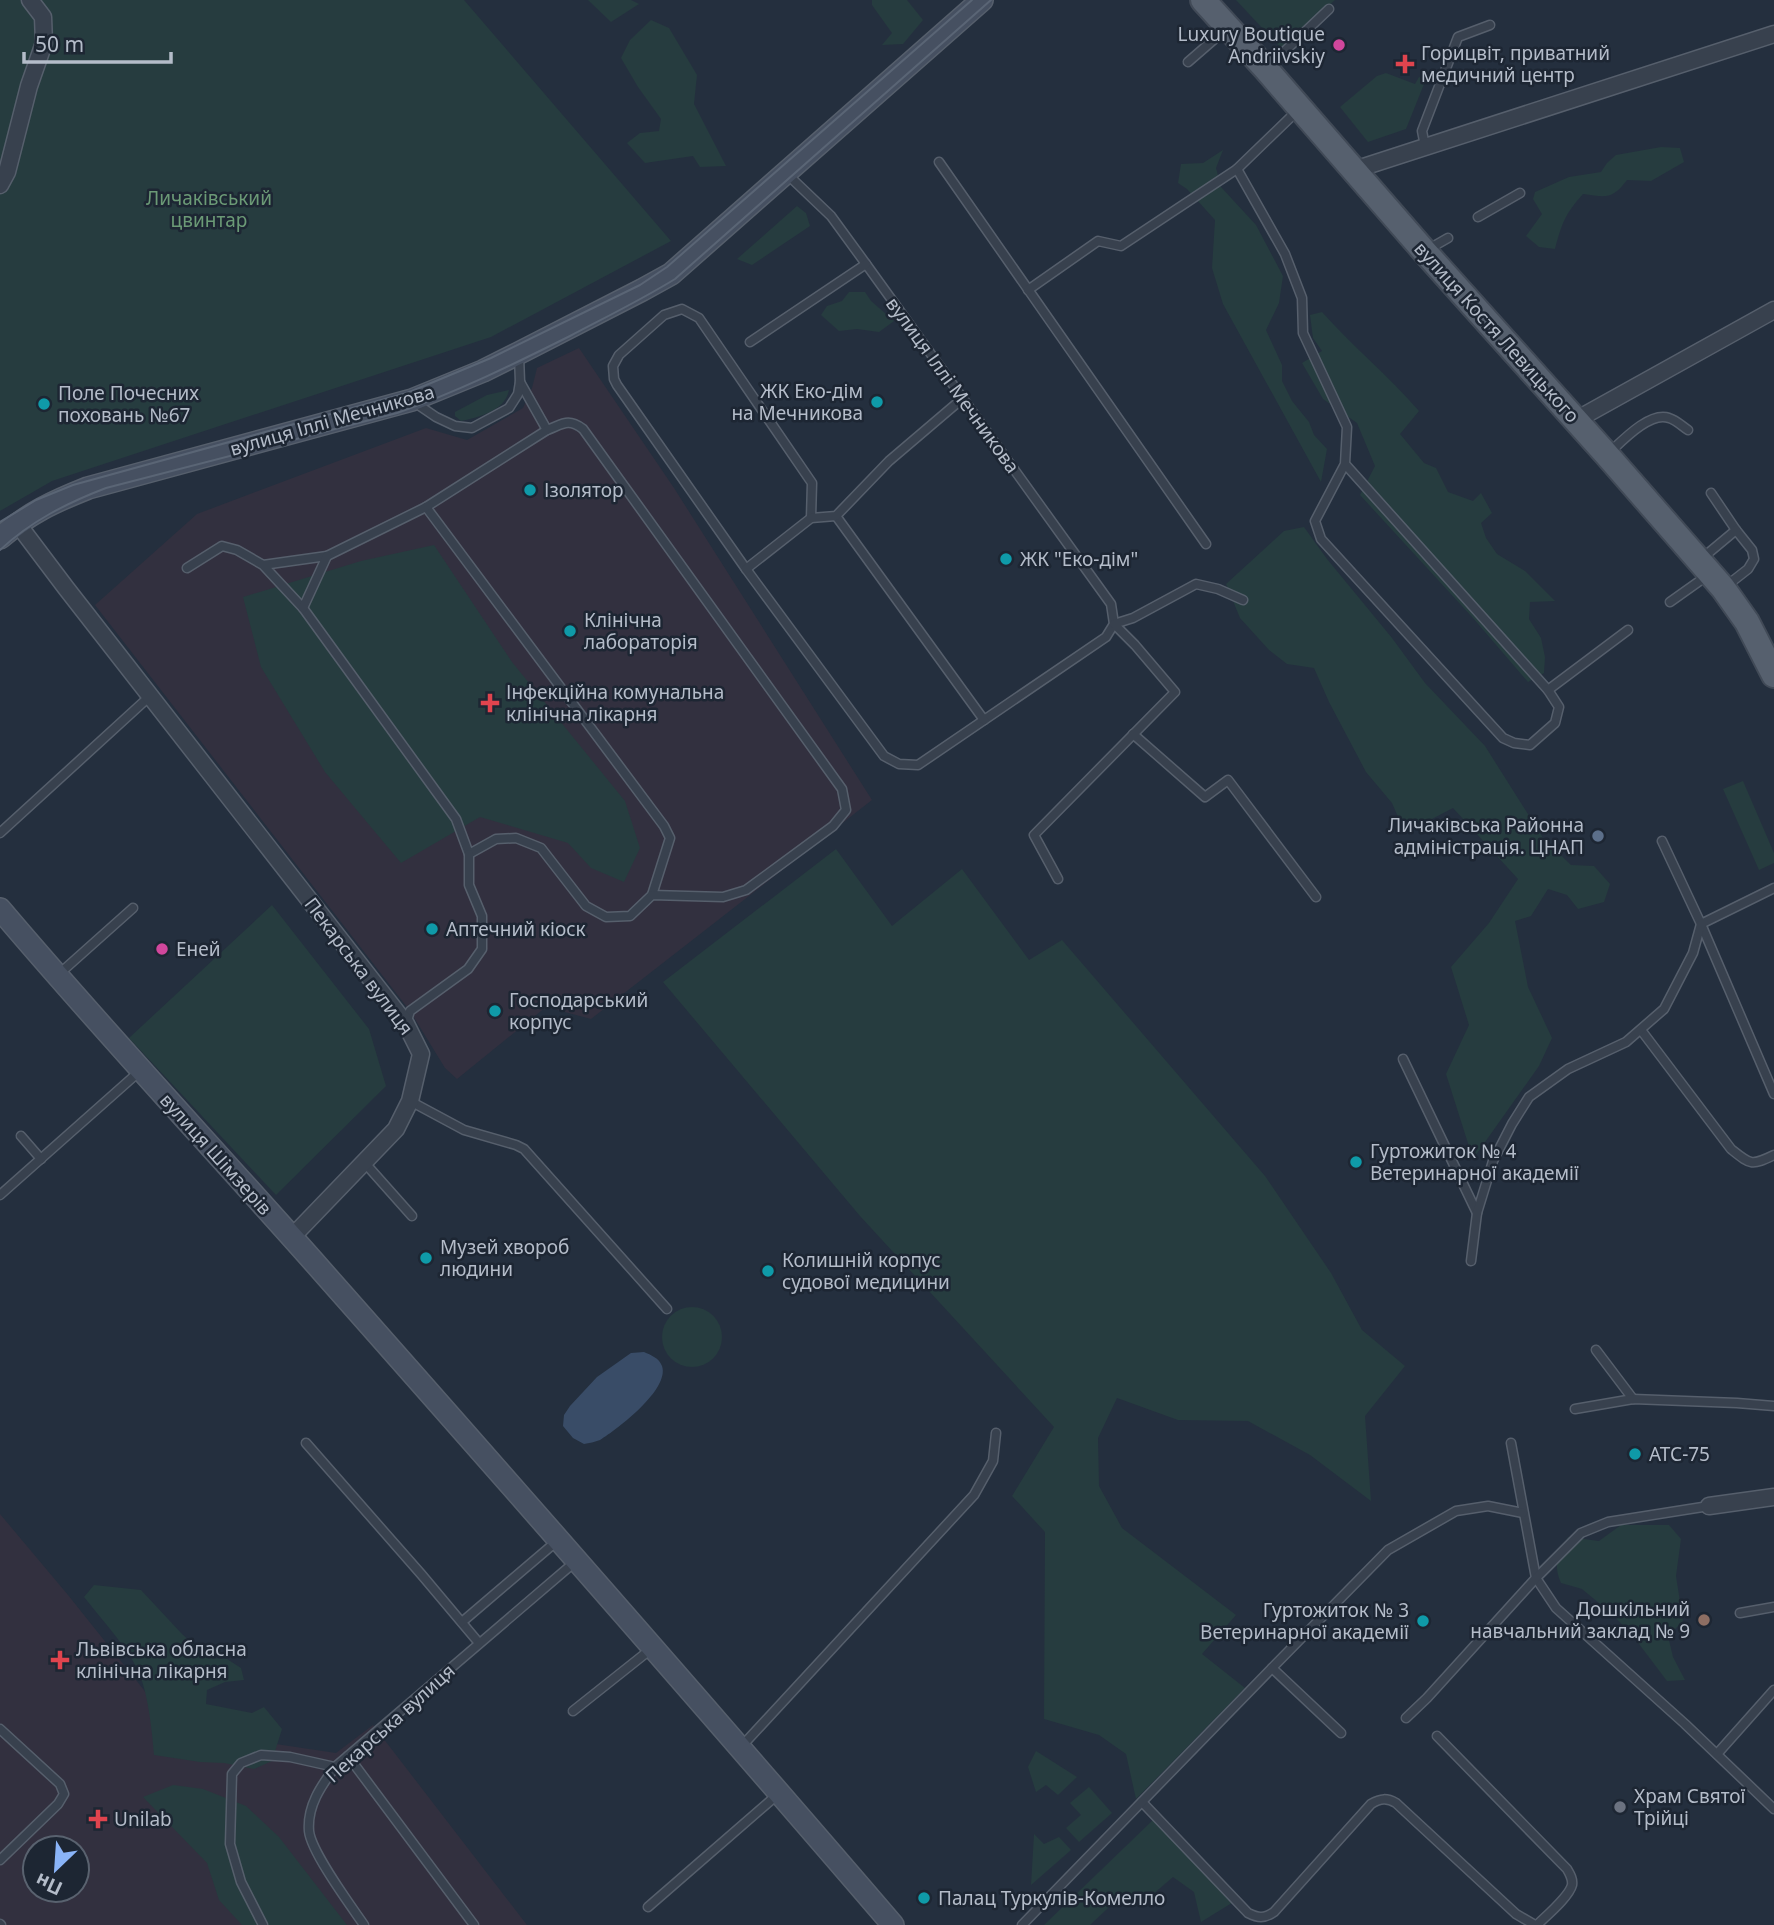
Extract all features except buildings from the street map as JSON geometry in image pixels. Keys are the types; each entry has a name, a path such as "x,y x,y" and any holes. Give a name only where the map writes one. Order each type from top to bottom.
{"main road":[{"name":"вулиця Костя Левицького","path":"1203,0 1710,574 1747,622 1774,675"}],"street":[{"path":"0,185 7,172 29,86 44,43 43,16 30,0"},
{"name":"вулиця Іллі Мечникова","path":"0,538 47,504 88,488 412,400 519,354 642,290 671,274 982,0"},
{"path":"1354,170 1774,34"},
{"path":"1576,420 1774,310"},
{"name":"Пекарська вулиця","path":"18,523 406,1024 421,1054 410,1101 396,1129 292,1237"},
{"name":"вулиця Шімзерів","path":"0,909 292,1237"},
{"path":"292,1237 578,1560 893,1925"},
{"path":"1709,1506 1774,1497"}],"lane":[{"path":"1266,69 1329,9"},
{"path":"1425,146 1422,131 1458,37 1490,25"},
{"path":"1188,62 1228,27"},
{"path":"1028,290 1098,241 1121,246 1237,169 1300,108"},
{"path":"939,162 1206,544"},
{"path":"1237,169 1284,254 1302,298 1303,333 1347,428 1345,464 1315,521 1321,539 1503,738 1530,745 1555,723 1559,707 1548,690 1345,464"},
{"name":"вулиця Іллі Мечникова","path":"787,173 831,216 866,264 1111,604 1114,624"},
{"path":"1478,217 1520,193"},
{"path":"1425,252 1448,238"},
{"path":"750,342 866,264"},
{"path":"811,518 812,483 699,318 682,309 664,315 619,355 613,366 614,379 746,569 884,756 899,764 918,765 1106,637 1114,624 1133,618 1196,584 1218,589 1243,600"},
{"path":"412,400 454,426 472,428 509,408 518,394 519,354"},
{"path":"520,382 547,430"},
{"path":"746,569 811,518 836,516 889,461 963,398"},
{"path":"1607,455 1644,422 1656,418 1667,417 1688,429"},
{"path":"262,565 327,556 426,507 547,430 567,422 575,423 583,429 842,789 846,810 833,826 746,890 723,897 652,895"},
{"path":"1710,574 1748,569 1754,559 1752,550 1735,530 1711,493"},
{"path":"426,507 664,826 670,838 652,895 630,916 606,917 586,906 541,849 516,838 496,839 469,854"},
{"path":"836,516 984,720"},
{"path":"1670,602 1710,574 1735,530"},
{"path":"187,568 222,546 237,550 262,565 303,608 456,819 469,854 469,885 482,916 482,949 468,969 410,1011 406,1024"},
{"path":"303,608 327,556"},
{"path":"1058,878 1034,835 1175,692 1114,624"},
{"path":"1548,690 1628,630"},
{"path":"0,833 150,696"},
{"path":"1133,734 1205,797 1228,780 1316,897"},
{"path":"1662,841 1702,924 1774,1094"},
{"path":"1471,1261 1478,1213 1493,1161 1529,1097 1569,1069 1626,1042 1641,1030 1664,1009 1693,953 1702,924 1774,888"},
{"path":"57,976 133,908"},
{"path":"1641,1030 1731,1149 1746,1161 1757,1163 1774,1155"},
{"path":"1403,1059 1478,1213"},
{"path":"0,1195 141,1070"},
{"path":"410,1101 464,1130 524,1149 667,1309"},
{"path":"21,1136 41,1159"},
{"path":"364,1162 412,1216"},
{"path":"1596,1350 1633,1399"},
{"path":"1576,1409 1633,1399 1737,1402 1774,1406"},
{"path":"741,1748 974,1495 993,1461 996,1433"},
{"path":"306,1443 479,1643"},
{"path":"1511,1443 1536,1577 1556,1608 1717,1754 1774,1810"},
{"path":"1022,1925 1388,1550 1456,1511 1488,1506 1523,1513"},
{"path":"1406,1718 1536,1577 1581,1533 1608,1522 1709,1506"},
{"path":"462,1622 559,1539"},
{"name":"Пекарська вулиця","path":"364,1925 328,1871 309,1832 314,1800 322,1784 335,1767 578,1560"},
{"path":"1740,1612 1774,1608"},
{"path":"573,1711 653,1647"},
{"path":"1272,1668 1341,1733"},
{"path":"1717,1754 1774,1690"},
{"path":"0,1729 60,1784 64,1794 58,1804 0,1860"},
{"path":"1142,1802 1248,1913 1256,1917 1266,1917 1274,1912 1371,1804 1388,1798 1516,1914 1536,1925 1568,1893 1572,1876 1437,1736"},
{"path":"263,1925 241,1882 230,1843 232,1774 241,1763 261,1755 290,1757 335,1767"},
{"path":"348,1756 474,1925"},
{"path":"648,1907 780,1794"}],"shaded area":[{"name":"Інфекційна комунальна клінічна лікарня","path":"579,348 674,488 872,800 591,1019 546,1007 457,1079 445,1068 410,1011 95,605 197,514 426,428 467,440 523,408 537,368"},
{"name":"Львівська обласна клінічна лікарня","path":"0,1514 175,1729 336,1753 373,1725 527,1925 0,1925"}],"green space":[{"name":"Личаківський цвинтар","path":"0,0 464,0 671,241 491,337 52,481 0,511"},
{"path":"588,0 631,0 639,4 611,22"},
{"path":"872,0 907,0 923,20 903,44 882,45 892,33 872,5"},
{"path":"1236,0 1335,0 1281,48"},
{"path":"651,20 669,28 697,75 694,104 726,166 700,167 693,156 645,163 627,143 640,133 659,131 661,119 621,58 630,40"},
{"path":"1386,73 1415,84 1419,77 1426,79 1406,129 1368,142 1340,107 1377,76"},
{"path":"1661,147 1680,148 1684,162 1651,181 1627,180 1608,196 1583,194 1565,219 1555,249 1539,247 1526,236 1542,214 1533,199 1535,192 1569,177 1601,172 1616,155"},
{"path":"1223,150 1216,168 1221,187 1256,225 1283,276 1279,303 1266,330 1282,365 1282,381 1292,401 1309,422 1314,435 1327,449 1321,482 1223,304 1212,268 1215,220 1187,189 1178,183 1181,164 1203,163"},
{"path":"797,206 806,213 810,226 752,265 737,259"},
{"path":"849,292 865,292 871,301 894,321 879,332 857,329 839,331 821,315 827,306 842,301"},
{"path":"1322,312 1419,411 1400,434 1424,463 1436,468 1448,492 1473,501 1481,493 1492,513 1481,523 1486,538 1497,554 1525,571 1555,601 1530,602 1529,619 1541,638 1545,657 1544,673 1528,682 1360,495 1375,466 1357,423 1323,399 1302,363 1322,351 1313,338 1310,315"},
{"path":"509,390 502,403 490,412 461,421 455,416 455,412 487,395"},
{"path":"1304,527 1425,683 1485,746 1543,838 1571,865 1594,866 1610,884 1604,902 1578,909 1567,895 1548,889 1531,916 1515,921 1528,987 1552,1038 1539,1066 1473,1159 1446,1074 1469,1025 1451,967 1489,923 1518,879 1453,808 1405,833 1392,803 1366,772 1314,668 1287,664 1269,650 1240,618 1226,584 1284,531"},
{"path":"434,545 512,662 625,801 640,848 624,882 591,868 568,843 480,817 401,863 325,772 261,667 243,597 361,561"},
{"path":"1743,781 1774,853 1774,863 1759,870 1723,789"},
{"path":"836,849 892,926 962,869 1029,960 1062,940 1265,1176 1331,1273 1362,1330 1405,1366 1365,1416 1371,1501 1310,1455 1248,1421 1178,1420 1117,1398 1098,1438 1099,1486 1122,1528 1236,1615 1202,1654 1245,1688 1136,1799 1126,1754 1099,1735 1044,1719 1045,1532 1012,1496 1054,1427 860,1216 663,982"},
{"path":"272,905 369,1029 386,1086 276,1195 129,1038"},
{"path":"692,1307 713,1316 722,1337 713,1358 692,1367 671,1358 662,1337 671,1316"},
{"path":"1621,1525 1669,1525 1681,1539 1676,1576 1683,1621 1668,1636 1673,1657 1685,1680 1667,1681 1633,1636 1611,1613 1582,1589 1561,1583 1557,1570 1558,1560 1568,1537 1599,1541"},
{"path":"94,1585 141,1590 182,1634 209,1658 227,1659 241,1668 244,1680 225,1682 207,1690 206,1704 252,1713 264,1707 282,1729 272,1761 254,1769 154,1755 147,1699 141,1677 119,1640 84,1597"},
{"path":"1036,1751 1077,1777 1058,1795 1046,1785 1036,1792 1028,1767"},
{"path":"173,1785 203,1789 246,1806 279,1837 347,1925 242,1925 219,1900 207,1863 143,1797"},
{"path":"1089,1787 1112,1813 1079,1842 1066,1828 1081,1815 1070,1803"},
{"path":"1153,1820 1235,1901 1201,1922 1194,1892 1173,1877 1145,1901 1124,1893 1090,1925 1044,1925"},
{"path":"1034,1834 1044,1844 1059,1837 1071,1850 1031,1885"}],"water":[{"path":"644,1352 657,1359 662,1366 662,1375 651,1397 630,1418 600,1440 584,1444 573,1438 563,1426 564,1415 570,1406 597,1377 631,1353"}],"tram line":[{"path":"0,522 36,500 73,485 407,393 491,358 640,285 667,267 972,0"},
{"path":"0,550 24,530 50,514 106,488 397,413 506,367 649,294 675,279 991,0"}],"place":[{"name":"Luxury Boutique Andriivskiy","path":"1339,45"},
{"name":"Горицвіт, приватний медичний центр","path":"1405,64"},
{"name":"ЖК Еко-дім на Мечникова","path":"877,402"},
{"name":"Поле Почесних поховань №67","path":"44,404"},
{"name":"Ізолятор","path":"530,490"},
{"name":"ЖК \"Еко-дім\"","path":"1006,559"},
{"name":"Клінічна лабораторія","path":"570,631"},
{"name":"Інфекційна комунальна клінічна лікарня","path":"490,703"},
{"name":"Личаківська Районна адміністрація. ЦНАП","path":"1598,836"},
{"name":"Аптечний кіоск","path":"432,929"},
{"name":"Еней","path":"162,949"},
{"name":"Господарський корпус","path":"495,1011"},
{"name":"Гуртожиток № 4 Ветеринарної академії","path":"1356,1162"},
{"name":"Музей хвороб людини","path":"426,1258"},
{"name":"Колишній корпус судової медицини","path":"768,1271"},
{"name":"АТС-75","path":"1635,1454"},
{"name":"Дошкільний навчальний заклад № 9","path":"1704,1620"},
{"name":"Гуртожиток № 3 Ветеринарної академії","path":"1423,1621"},
{"name":"Львівська обласна клінічна лікарня","path":"60,1660"},
{"name":"Храм Святої Трійці","path":"1620,1807"},
{"name":"Unilab","path":"98,1819"},
{"name":"Палац Туркулів-Комелло","path":"924,1898"}]}
